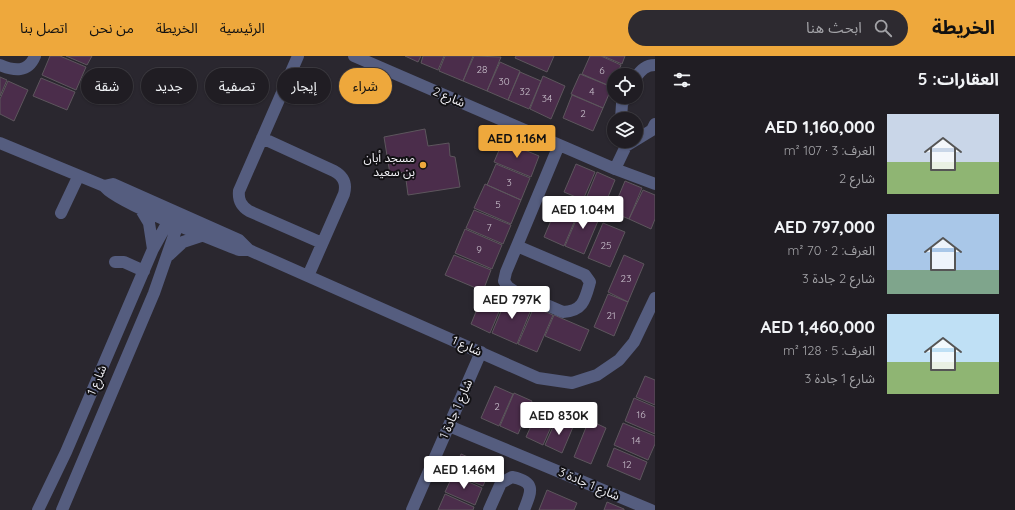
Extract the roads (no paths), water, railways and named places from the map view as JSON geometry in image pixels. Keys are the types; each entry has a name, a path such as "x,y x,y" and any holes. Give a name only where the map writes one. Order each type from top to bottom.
{"street":[{"path":"0,65 12,70 24,69 32,62 35,56"},
{"path":"298,56 238,191 239,200 241,205 249,211 322,243"},
{"name":"شارع 2","path":"354,56 369,59 559,145 655,184"},
{"path":"643,69 649,65 655,66"},
{"path":"643,135 652,130 655,124"},
{"path":"262,138 334,171 343,178 345,189 344,194 308,276"},
{"name":"شارع 1","path":"0,143 78,177 104,186 113,184 204,235 239,250 249,250"},
{"path":"517,246 585,275 590,282 586,296 580,307 571,311 563,312 508,287 504,281 517,246 559,145"},
{"path":"615,169 623,148"},
{"path":"61,213 78,177"},
{"name":"شارع 1","path":"104,186 110,194 140,208 239,240 249,250 538,378 572,383 597,375 619,360 634,342 655,298"},
{"path":"140,208 149,223 153,249"},
{"name":"شارع 1","path":"38,510 53,480 153,249 175,219"},
{"name":"شارع 1","path":"62,510 167,258 175,219"},
{"name":"شارع 1","path":"167,258 183,242 204,235"},
{"path":"115,262 124,262 144,271"},
{"name":"شارع 1 جادة 1","path":"412,510 481,352"},
{"name":"شارع 1 جادة 3","path":"449,426 652,510"},
{"path":"520,478 527,458"},
{"path":"490,510 501,483 512,477 520,478 530,487 531,492 524,510"},
{"path":"53,480 55,488 60,492 70,492"}],"place":[{"name":"مسجد أبان بن سعيد","path":"423,165"}]}
